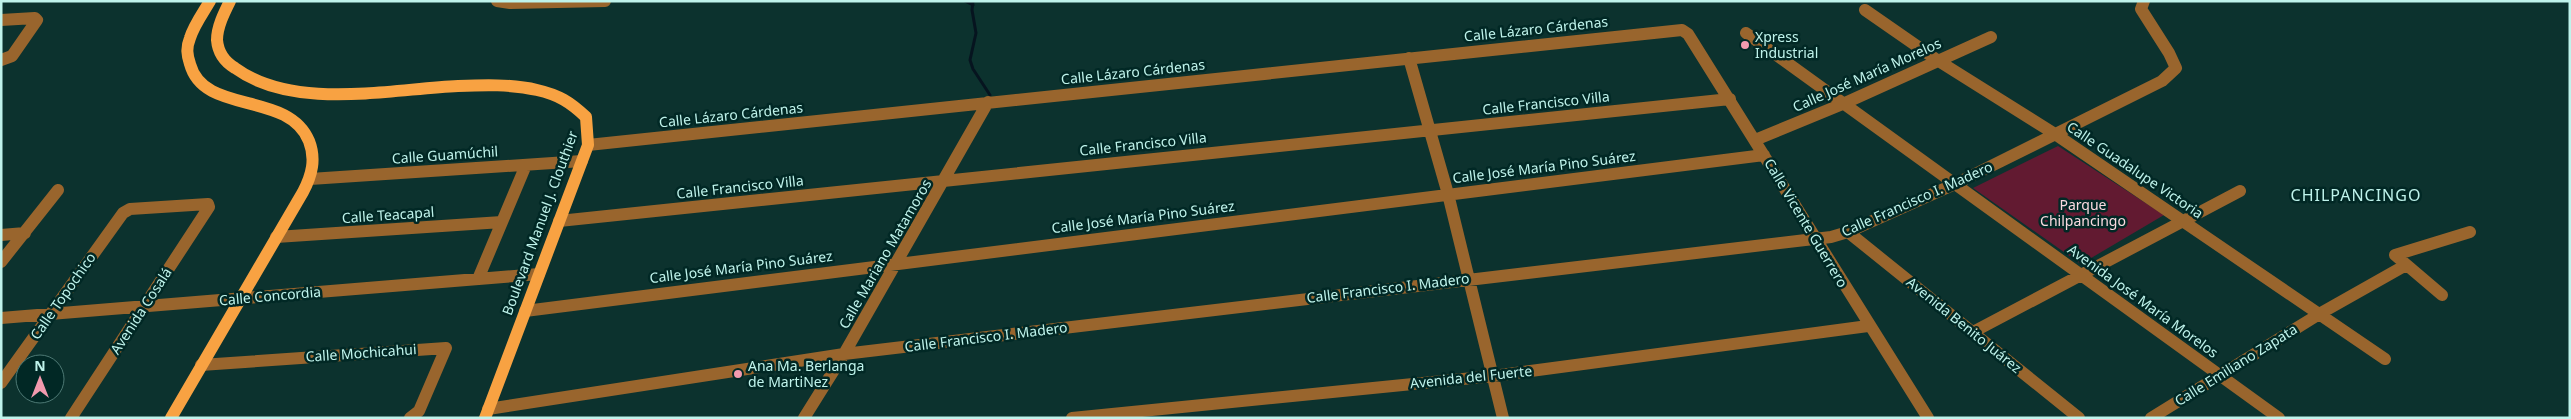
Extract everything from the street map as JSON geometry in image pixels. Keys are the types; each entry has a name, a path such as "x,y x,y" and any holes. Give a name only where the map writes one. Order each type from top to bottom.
{"main road":[{"path":"171,418 310,179 314,163 309,136 301,126 280,112 233,100 210,90 191,74 187,52 188,44 210,1"},
{"name":"Boulevard Manuel J. Clouthier","path":"230,1 218,26 216,41 222,57 229,66 252,80 296,91 333,93 364,93 487,84 536,90 574,104 582,112 591,132 588,145 486,413"}],"street":[{"path":"497,1 604,1"},
{"name":"Calle Francisco I. Madero","path":"486,413 844,354 1468,278 1816,240 1848,232 1955,184 2162,81 2176,68 2173,59 2149,26 2141,9 2144,1"},
{"name":"Calle Guadalupe Victoria","path":"1865,10 1937,60 2055,134 2321,313 2385,359"},
{"path":"1,20 36,19 5,59"},
{"name":"Calle Lázaro Cárdenas","path":"588,145 1682,30"},
{"name":"Calle Vicente Guerrero","path":"1682,30 1688,34 1730,99 1868,326 1928,418"},
{"name":"Avenida José María Morelos","path":"1746,33 2279,418"},
{"name":"Calle José María Morelos","path":"1755,140 1845,103 1991,37"},
{"path":"1409,58 1448,194 1503,418"},
{"name":"Calle Francisco Villa","path":"559,221 1730,99"},
{"name":"Calle Mariano Matamoros","path":"804,418 844,354 988,102"},
{"name":"Calle José María Pino Suárez","path":"525,311 897,262 1764,155"},
{"name":"Calle Guamúchil","path":"310,179 582,161"},
{"path":"478,279 526,165"},
{"path":"1,262 58,190"},
{"path":"1973,332 2078,274 2240,191"},
{"name":"Avenida Cosalá","path":"71,418 209,207 208,204 126,210"},
{"name":"Calle Topochico","path":"1,383 126,210"},
{"name":"Calle Teacapal","path":"276,238 502,222"},
{"name":"Avenida Benito Juárez","path":"1848,232 2079,418"},
{"path":"2442,295 2395,255 2470,232"},
{"path":"1,234 25,233"},
{"name":"Calle Emiliano Zapata","path":"2151,418 2321,313 2406,265"},
{"name":"Calle Concordia","path":"1,318 539,274"},
{"name":"Avenida del Fuerte","path":"1072,418 1493,376 1868,326"},
{"name":"Calle Mochicahui","path":"202,365 446,348 413,417"}],"green space":[{"name":"Parque Chilpancingo","path":"2058,146 2164,215 2081,264 1973,188"}],"waterway":[{"path":"965,1 973,5"},
{"path":"973,5 976,33 970,60 973,69 990,95"}],"place":[{"name":"Xpress Industrial","path":"1745,45"},
{"name":"Ana Ma. Berlanga de MartiNez","path":"738,374"}],"district":[{"name":"CHILPANCINGO","path":"2356,195"}]}
